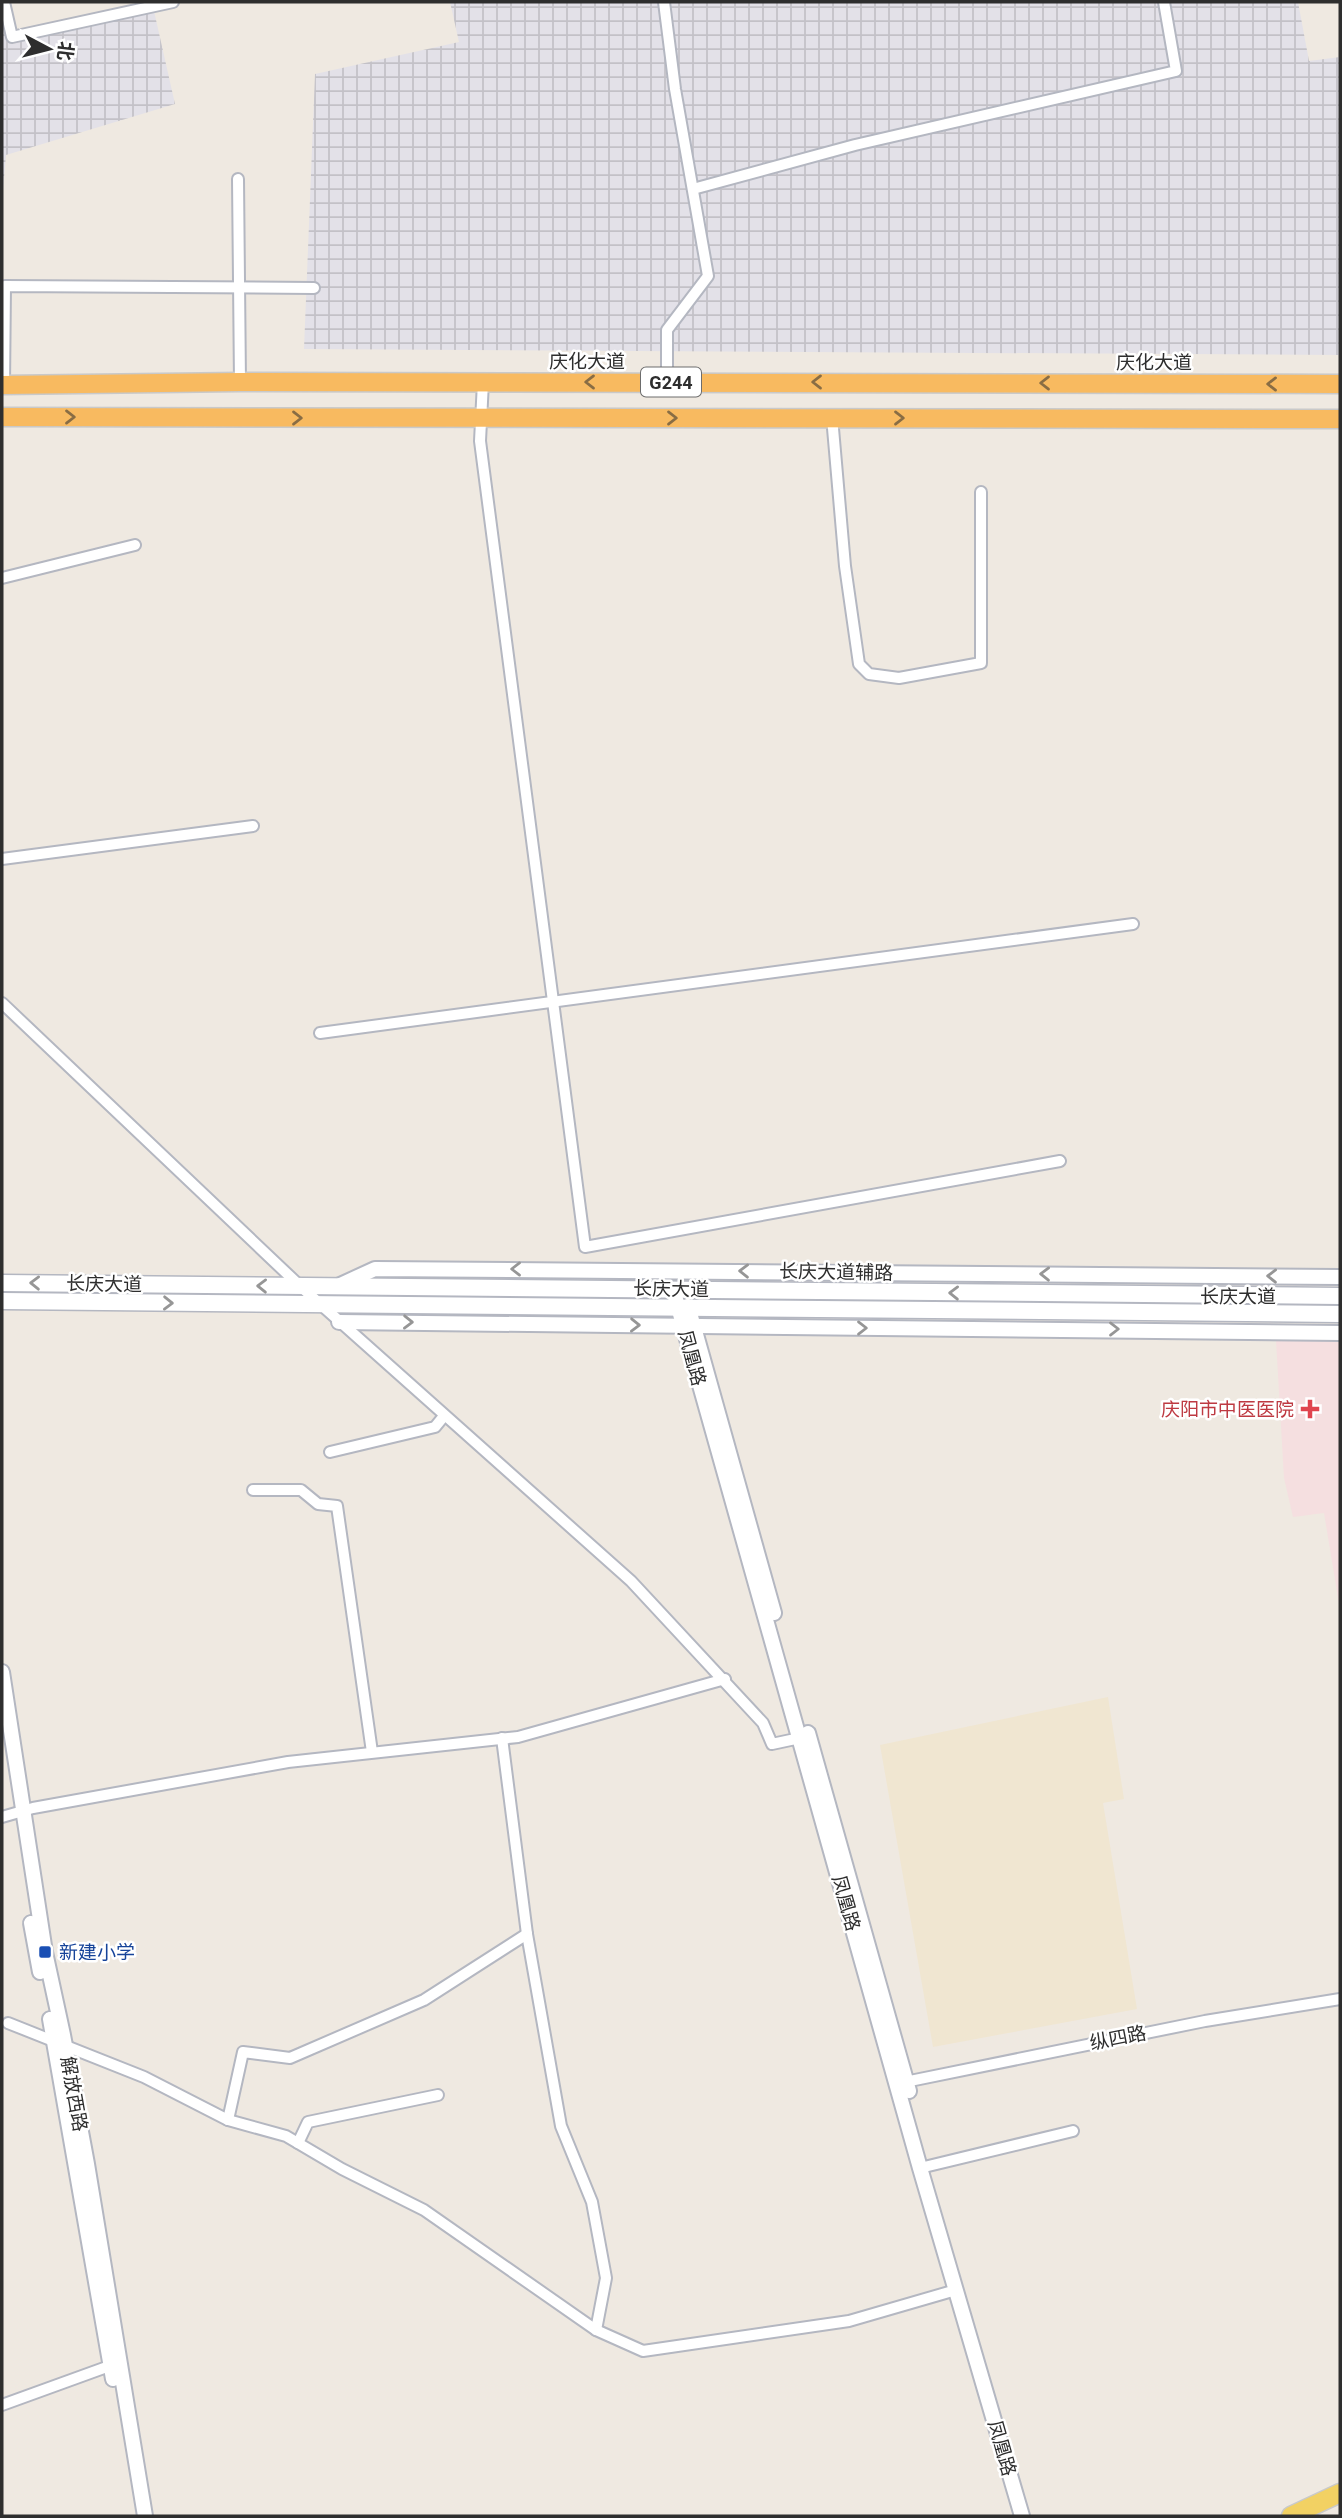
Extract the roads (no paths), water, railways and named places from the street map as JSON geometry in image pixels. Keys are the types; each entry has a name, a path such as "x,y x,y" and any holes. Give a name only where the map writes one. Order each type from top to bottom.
{"highway":[{"name":"庆化大道","path":"3,385 240,382 1340,384"},
{"name":"G244","path":"2,417 1340,419"}],"main road":[{"name":"长庆大道","path":"2,1283 1340,1296"},
{"name":"长庆大道","path":"2,1301 1340,1314"},
{"path":"1291,2516 1340,2494"}],"street":[{"path":"4,2 12,37 173,2"},
{"path":"664,2 675,89 708,276 667,330 667,382"},
{"path":"693,190 855,145 1176,71 1164,2"},
{"path":"238,179 240,382"},
{"path":"3,385 5,286 314,288"},
{"path":"483,382 480,441 585,1247 1060,1161"},
{"path":"832,417 845,566 859,664 869,674 899,678 981,663 981,492"},
{"path":"2,578 135,545"},
{"path":"2,859 253,826"},
{"path":"320,1033 1133,924"},
{"path":"2,1003 319,1304 631,1581 725,1679 763,1723 772,1744 800,1738"},
{"name":"长庆大道辅路","path":"336,1287 374,1269 1340,1277"},
{"name":"凤凰路","path":"678,1289 925,2167 1032,2516"},
{"path":"339,1322 1340,1333"},
{"name":"凤凰路","path":"689,1326 800,1738 902,2086"},
{"path":"330,1452 435,1426 444,1416"},
{"path":"253,1490 301,1490 318,1504 337,1506 372,1752"},
{"name":"解放西路","path":"2,1672 13,1813"},
{"path":"13,1813 288,1762 518,1737 725,1679"},
{"name":"解放西路","path":"2,1735 35,1952 60,2044 145,2516"},
{"path":"502,1738 527,1934 561,2126 592,2202 606,2277 596,2330"},
{"path":"228,2120 243,2052 290,2059 424,2000 527,1934"},
{"name":"纵四路","path":"902,2086 1205,2021 1340,1999"},
{"name":"纵四路","path":"902,2086 1206,2027 1340,2006"},
{"path":"8,2023 144,2077 228,2120 286,2136 424,2210 596,2330 643,2351 849,2321 956,2290"},
{"path":"298,2143 308,2122 438,2095"},
{"path":"925,2167 1073,2131"},
{"name":"凤凰路","path":"925,2167 956,2290 1022,2516"},
{"path":"2,2405 116,2363"},
{"name":"解放西路","path":"116,2363 135,2516"}],"place":[{"name":"庆阳市中医医院","path":"1310,1409"},
{"name":"新建小学","path":"45,1952"}]}
